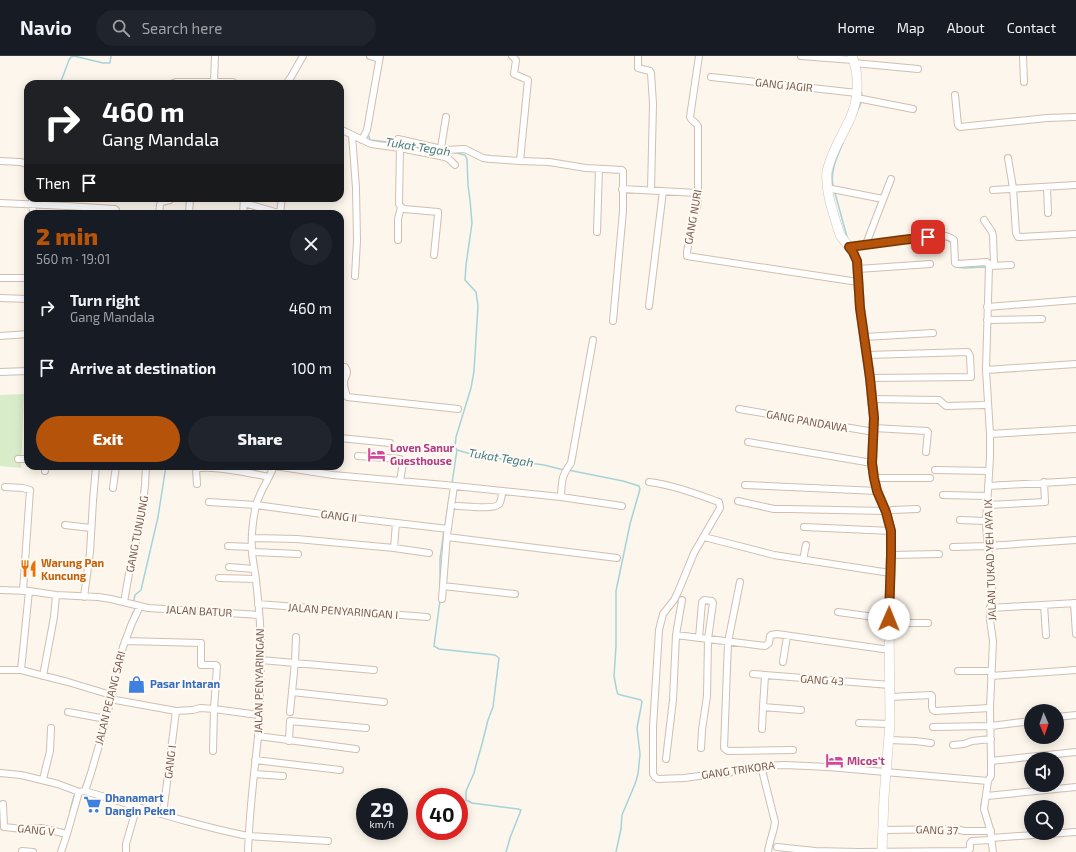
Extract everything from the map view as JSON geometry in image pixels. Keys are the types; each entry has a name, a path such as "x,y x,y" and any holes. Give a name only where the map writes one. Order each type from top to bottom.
{"street":[{"path":"214,80 216,56"},
{"path":"289,80 303,56"},
{"path":"362,140 367,130 380,58 370,56"},
{"path":"512,56 516,60 514,74 528,80 520,162"},
{"path":"638,56 638,68 650,70 651,73 653,104 651,190"},
{"name":"GANG NURI","path":"699,56 690,117 690,119 698,126 698,193 697,207 692,222 686,255 688,257 858,282"},
{"path":"801,56 853,60 918,70"},
{"path":"1023,56 1024,82"},
{"path":"853,60 857,93 850,118 832,156 828,170 827,188 840,234 856,257 860,308 872,399 874,430 872,463 877,491 891,531 889,621 890,724 884,797 882,852"},
{"name":"GANG JAGIR","path":"711,76 857,93"},
{"name":"GANG JAGIR","path":"776,81 857,93"},
{"path":"857,93 913,109"},
{"path":"955,95 958,125 960,127 1047,118 1076,117"},
{"path":"441,148 446,117"},
{"path":"344,131 375,145 397,145 445,156 455,165"},
{"path":"352,135 358,241 355,276"},
{"path":"398,240 398,219 401,207 399,204 398,139 446,150 465,149 483,158 520,162 554,162 586,168 622,170 623,211 613,321"},
{"path":"1008,158 1013,188 1016,234 1018,237 1076,234"},
{"path":"0,161 24,163"},
{"path":"597,232 599,169"},
{"path":"866,244 891,179"},
{"path":"993,190 1076,185"},
{"path":"1047,187 1048,214"},
{"path":"827,188 883,199"},
{"path":"622,189 698,193"},
{"path":"649,306 664,191"},
{"path":"0,203 24,202"},
{"path":"42,202 116,210"},
{"path":"246,202 264,210"},
{"path":"401,207 404,209 438,212 434,255"},
{"name":"JALAN TUKAD YEH AYA IX","path":"984,220 993,236 992,265 987,307 986,370 990,434 987,505 984,521 992,586 990,620 993,641 990,708 992,761 991,776 988,781 984,809 991,831 993,852"},
{"path":"849,247 940,236 948,237 954,240 955,263 987,262 992,265 1012,264"},
{"path":"858,269 930,264"},
{"path":"0,278 24,278"},
{"path":"0,298 24,299"},
{"path":"987,307 1076,300"},
{"path":"987,320 1042,319"},
{"path":"864,337 933,333"},
{"path":"0,336 24,334"},
{"path":"561,497 564,473 571,463 593,340"},
{"path":"867,355 968,352 970,356 971,377 870,378"},
{"path":"986,370 1076,364"},
{"path":"344,367 348,373 344,378"},
{"path":"0,372 24,371"},
{"path":"344,387 347,397 458,409"},
{"path":"872,399 938,400 944,405 948,406 985,405"},
{"name":"GANG PANDAWA","path":"739,409 874,430 927,431 926,452"},
{"path":"990,434 1076,429"},
{"path":"344,438 390,443"},
{"path":"748,442 872,463"},
{"path":"358,456 402,460 400,481"},
{"path":"18,459 24,459"},
{"path":"84,597 90,552 96,470"},
{"path":"113,488 115,470"},
{"name":"GANG TUNJUNG","path":"124,602 142,511 146,485 146,470"},
{"path":"196,470 196,484"},
{"path":"243,470 270,477"},
{"name":"JALAN PENYARINGAN","path":"248,852 248,836 258,736 261,660 261,625 252,538 256,505 261,491 273,470"},
{"path":"300,470 333,475 561,497 622,506"},
{"path":"935,470 989,471"},
{"path":"874,478 930,478"},
{"path":"988,486 1076,481"},
{"path":"649,482 680,489 719,502 720,508 704,537 774,555 890,573"},
{"path":"987,505 1045,502 1044,482"},
{"path":"745,485 877,491"},
{"path":"442,599 447,537 446,528 454,486"},
{"path":"4,487 30,490 26,591 20,670"},
{"path":"457,506 497,506 500,503 502,491"},
{"path":"943,495 987,496"},
{"path":"738,501 777,510 885,511 917,509"},
{"name":"GANG II","path":"209,502 256,505 446,528"},
{"path":"960,520 984,521"},
{"path":"394,548 396,523"},
{"path":"65,525 91,528"},
{"path":"804,527 891,531"},
{"path":"447,537 618,558"},
{"name":"GANG TRIKORA","path":"704,537 694,553 674,600 663,614 659,630 653,727 653,774 655,777 658,779 672,779 726,774 743,768 785,765 828,767 988,781"},
{"path":"252,538 297,539 394,548 429,553"},
{"path":"953,547 1076,540"},
{"path":"803,560 806,545"},
{"path":"228,546 298,554"},
{"path":"891,555 939,554"},
{"path":"229,567 254,568"},
{"path":"219,578 256,579"},
{"path":"740,582 728,642 725,750 793,750"},
{"path":"444,586 515,594"},
{"name":"JALAN BATUR","path":"0,590 111,599 148,608 259,615"},
{"path":"42,676 54,616 56,595"},
{"path":"666,759 673,700 676,635 682,600"},
{"path":"699,638 702,602 704,600 712,601 713,604 708,639 708,696 702,730 701,748"},
{"path":"990,608 1075,603 1076,634"},
{"name":"JALAN PENYARINGAN I","path":"258,604 427,617"},
{"path":"1044,605 1046,635"},
{"name":"JALAN PEJANG SARI","path":"61,852 82,792 91,773 125,641 140,606"},
{"path":"838,612 889,621 928,623"},
{"path":"676,635 765,646 769,643 770,636 772,634 890,650"},
{"path":"783,662 787,636"},
{"path":"290,712 296,637"},
{"path":"125,641 201,643 202,665 217,666 213,751"},
{"path":"261,660 374,670"},
{"path":"0,670 20,670 111,697 176,711 200,708 259,715"},
{"path":"958,671 991,673 1076,670"},
{"name":"GANG 43","path":"753,674 890,685"},
{"path":"762,729 765,676"},
{"path":"292,692 384,702"},
{"path":"890,697 931,696 932,707 935,711 990,708"},
{"path":"763,707 801,710"},
{"name":"GANG I","path":"163,814 176,711"},
{"path":"68,712 106,719"},
{"path":"1064,716 1076,715"},
{"path":"289,741 290,721 366,728"},
{"path":"933,727 991,726 1024,722"},
{"path":"859,723 890,724"},
{"path":"43,779 50,751 51,728"},
{"path":"258,736 356,749"},
{"path":"953,745 964,744 970,741 991,739"},
{"path":"889,740 915,741 931,744"},
{"path":"992,761 1076,752"},
{"path":"255,760 340,770"},
{"path":"760,766 775,822 768,852"},
{"path":"0,773 43,779 82,792 137,806 202,826 248,836 328,841"},
{"path":"254,774 283,776"},
{"path":"987,796 1076,787"},
{"name":"GANG V","path":"3,804 4,827 23,829 41,828 67,834"},
{"path":"126,852 126,844 137,806"},
{"name":"GANG 37","path":"883,830 956,829 964,831 991,831"},
{"path":"777,847 815,851 967,851 970,849 971,842 1076,832"},
{"path":"22,851 33,852"}],"green space":[{"path":"24,394 21,468 0,466 0,395"}],"waterway":[{"path":"62,80 71,57 74,56 103,63 110,63 111,56"},
{"name":"Tukat Tegah","path":"382,62 383,56"},
{"path":"861,88 862,96"},
{"path":"854,119 861,103"},
{"name":"Tukat Tegah","path":"368,134 370,140 395,143"},
{"path":"833,186 833,169 843,143"},
{"name":"Tukat Tegah","path":"399,144 445,152"},
{"name":"Tukat Tegah","path":"452,152 465,155 467,159 472,223 465,280 476,292 478,306 474,371 471,388 456,437 455,447 457,450 478,456 544,465 564,470"},
{"path":"835,193 847,237"},
{"path":"943,239 952,243"},
{"path":"856,250 868,247"},
{"path":"954,265 955,267 965,268 987,268"},
{"path":"452,483 457,450"},
{"path":"133,604 135,595 141,590 158,517 165,470"},
{"name":"Tukat Tegah","path":"568,470 623,481 639,486 640,489 630,524 616,591 616,646 614,676 618,694 641,700 642,702 637,728 640,754 638,774 622,815 621,829 616,852"},
{"path":"445,526 449,498"},
{"path":"440,588 440,559 444,530"},
{"path":"988,593 989,587"},
{"path":"987,617 988,596"},
{"path":"440,600 434,646 439,649 495,655 499,658 493,707 488,720 474,773 466,791 466,800 472,803 521,810 506,852"},
{"path":"131,619 133,612"},
{"path":"103,716 108,698"},
{"path":"96,745 102,722"},
{"path":"82,789 89,770"},
{"path":"70,811 74,796"},
{"path":"982,799 982,811"},
{"path":"65,832 69,816"}],"place":[{"name":"Loven Sanur Guesthouse","path":"377,454"},
{"name":"Warung Pan Kuncung","path":"28,569"},
{"name":"Pasar Intaran","path":"137,684"},
{"name":"Micos't","path":"834,761"},
{"name":"Dhanamart Dangin Peken","path":"92,804"}],"route":[{"path":"889,619 891,531 874,478 872,463 874,418 870,378 860,308 857,261 849,247 928,237"}]}
